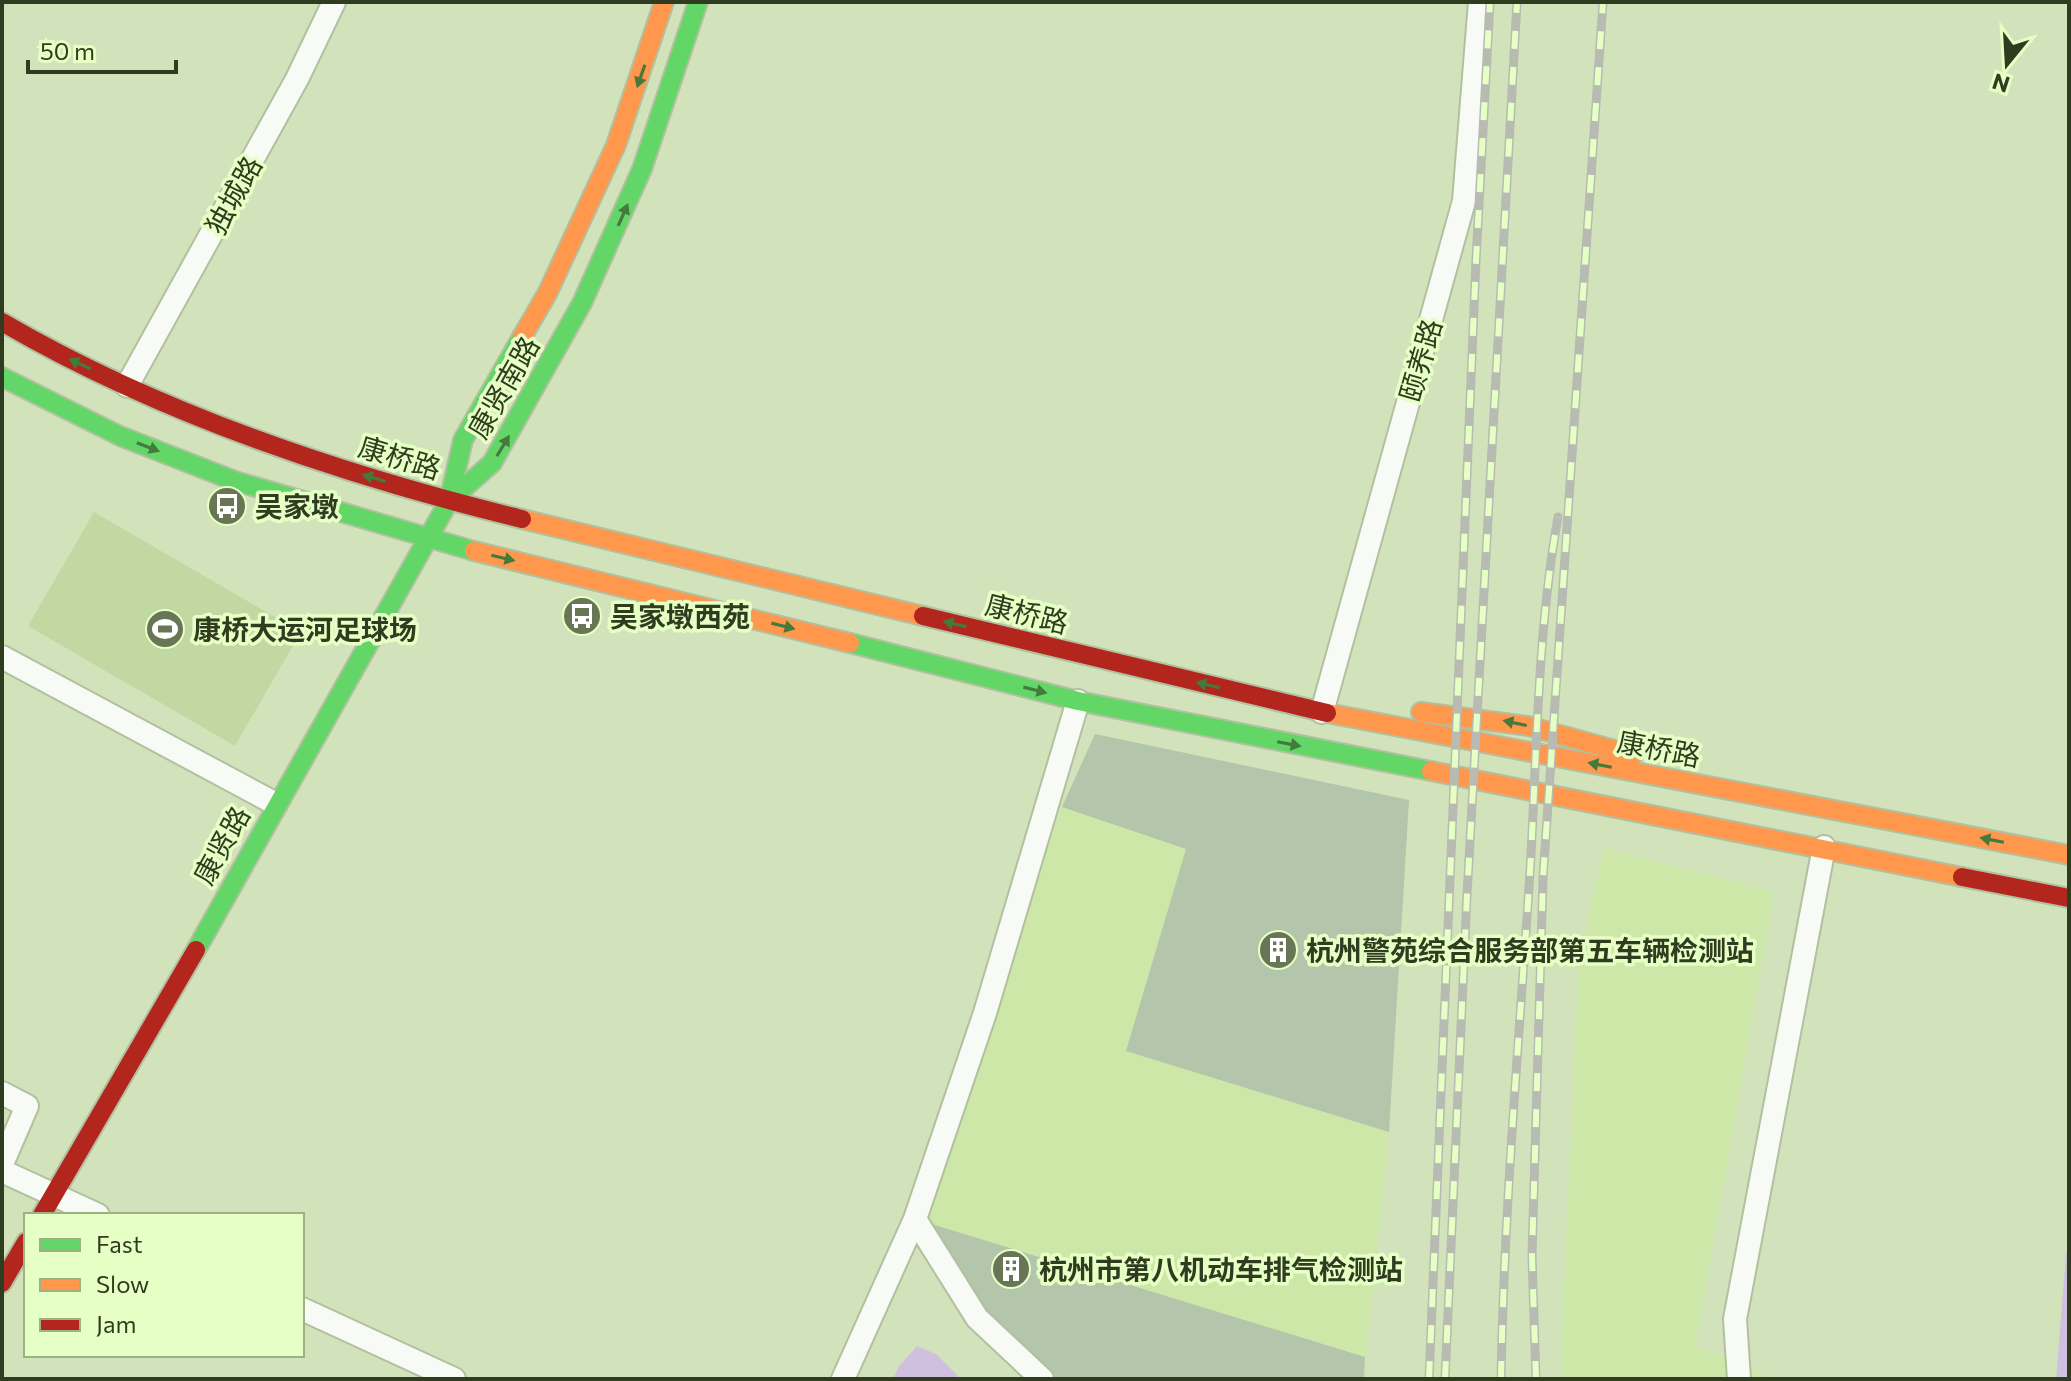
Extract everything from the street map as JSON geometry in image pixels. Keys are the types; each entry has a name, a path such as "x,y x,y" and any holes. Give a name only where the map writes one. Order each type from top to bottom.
{"main road":[{"name":"康贤南路","path":"449,501 463,440 548,292 616,145 664,2"},
{"name":"康贤南路","path":"449,501 492,463 582,303 642,169 698,2"},
{"name":"康桥路","path":"2,322 43,346 127,386 221,426 449,501 1322,712 2069,855"},
{"path":"2,377 120,436 235,481 427,540 679,599 1078,701 2069,898"},
{"name":"康贤路","path":"43,1213 103,1115 449,501"},
{"path":"2,1283 24,1245"}],"street":[{"name":"独城路","path":"127,386 297,79 334,2"},
{"name":"颐养路","path":"1322,712 1464,201 1480,2"},
{"path":"2,657 276,804"},
{"path":"843,1379 915,1219 985,1013 1078,701"},
{"path":"1739,1379 1735,1319 1824,847"},
{"path":"2,1093 27,1106 2,1164"},
{"path":"2,1171 94,1213"},
{"path":"915,1219 977,1318 1042,1379"},
{"path":"304,1310 454,1379"}],"shaded area":[{"name":"康桥大运河足球场","path":"94,512 301,632 235,746 28,626"},
{"path":"1062,807 1186,849 1126,1051 1389,1132 1365,1357 915,1219"},
{"path":"1604,848 1774,892 1695,1346 1774,1379 1563,1379 1561,1357 1579,958"},
{"path":"2069,1235 2069,1379 2056,1379 2066,1255"},
{"path":"917,1346 936,1354 961,1379 893,1379 899,1366"}],"building":[{"name":"杭州警苑综合服务部第五车辆检测站","path":"1095,734 1409,800 1389,1132 1126,1051 1186,849 1062,807"},
{"name":"杭州市第八机动车排气检测站","path":"915,1219 1365,1357 1364,1379 1042,1379 977,1318"}],"railway":[{"path":"1429,1379 1476,260 1490,2"},
{"path":"1445,1379 1467,895 1517,2"},
{"path":"1536,1379 1532,1256 1543,878 1603,2"},
{"path":"1501,1379 1509,1189 1539,694 1546,605 1558,517"}],"traffic: fast":[{"path":"449,501 492,463 582,303 642,169 698,2"},
{"path":"196,950 449,501 463,440 522,337"},
{"path":"2,377 120,436 235,481 474,551"},
{"path":"850,643 1078,701 1431,771"}],"traffic: slow":[{"path":"522,337 548,292 616,145 664,2"},
{"path":"522,519 923,616"},
{"path":"474,551 850,643"},
{"path":"1421,712 1528,726 1633,755"},
{"path":"1327,713 2069,855"},
{"path":"1431,771 1962,877"}],"traffic: jam":[{"path":"2,322 124,385 254,438 388,483 522,519"},
{"path":"923,616 1327,713"},
{"path":"1962,877 2069,898"},
{"path":"43,1213 196,950"},
{"path":"2,1283 24,1245"}],"place":[{"name":"吴家墩","path":"227,506"},
{"name":"吴家墩西苑","path":"582,616"},
{"name":"康桥大运河足球场","path":"165,629"},
{"name":"杭州警苑综合服务部第五车辆检测站","path":"1278,950"},
{"name":"杭州市第八机动车排气检测站","path":"1011,1269"}]}
